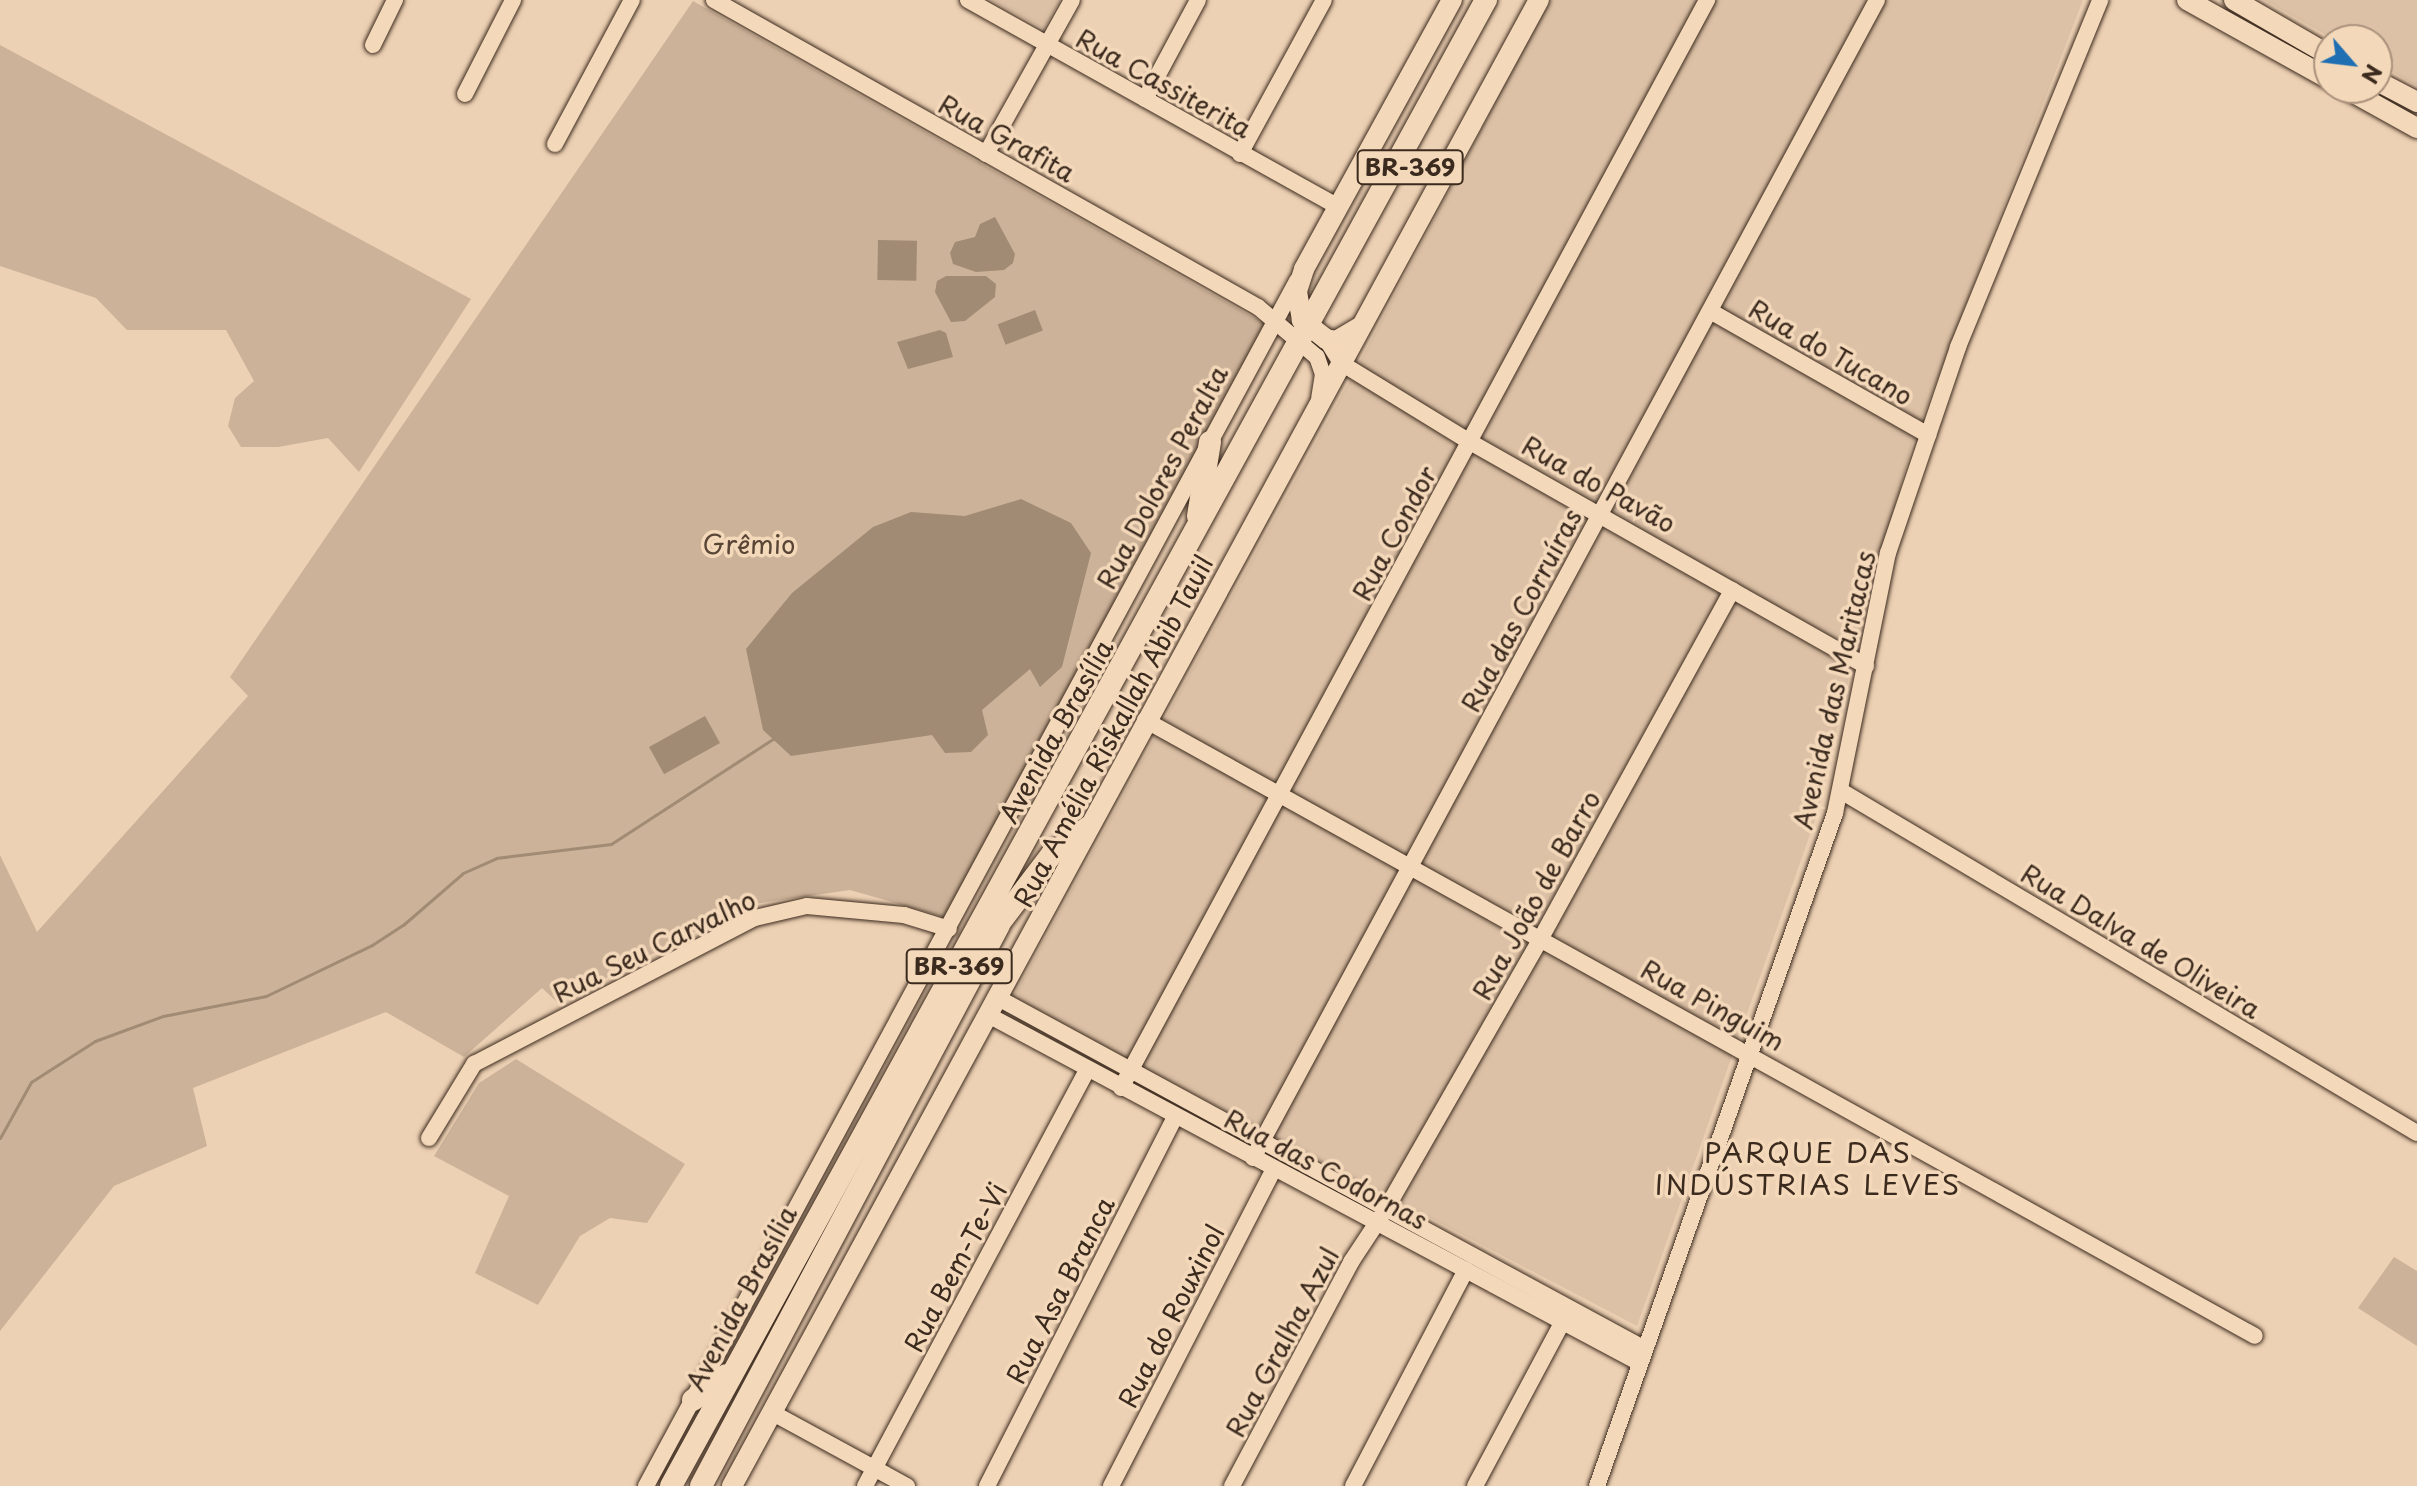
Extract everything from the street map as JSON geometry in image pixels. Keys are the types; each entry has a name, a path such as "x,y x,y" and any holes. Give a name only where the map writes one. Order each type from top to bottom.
{"highway":[{"name":"Avenida Brasília","path":"701,1486 1486,0"},
{"name":"Avenida Brasília","path":"671,1486 753,1339 834,1183 1177,569 1502,0"},
{"path":"1177,569 1203,496 1210,442"},
{"path":"1001,921 1052,854 1087,828"},
{"path":"693,1400 717,1385 753,1339"}],"main road":[{"name":"Rua Dolores Peralta","path":"1304,269 1452,0"},
{"name":"Rua Amélia Riskallah Abib Tauil","path":"732,1486 995,1008 1145,720 1539,0"},
{"path":"2187,0 2313,70"},
{"path":"2234,0 2313,46"},
{"path":"2393,89 2417,102"},
{"path":"2374,104 2417,128"},
{"path":"1304,269 1297,309 1309,339 1336,341 1358,328"}],"street":[{"path":"373,45 395,0"},
{"path":"465,94 513,0"},
{"path":"555,144 632,0"},
{"name":"Rua Grafita","path":"714,0 1309,339"},
{"name":"Rua Cassiterita","path":"968,0 1338,207"},
{"path":"986,154 1072,0"},
{"path":"1145,99 1198,0"},
{"path":"1240,154 1324,0"},
{"name":"Rua Condor","path":"1121,1088 1707,0"},
{"name":"Rua das Corruíras","path":"1253,1158 1877,0"},
{"name":"Avenida das Maritacas","path":"1597,1486 1841,791 1888,553 1958,347 2100,0"},
{"name":"Rua Dolores Peralta","path":"646,1486 1304,269"},
{"name":"Rua do Tucano","path":"1710,311 1928,435"},
{"path":"1258,356 1276,341 1309,339 1323,374 1315,411"},
{"name":"Rua do Pavão","path":"1309,339 1341,363 1470,442 1866,666"},
{"name":"Rua João de Barro","path":"1382,1216 1541,938 1732,590"},
{"name":"Rua Pinguim","path":"1145,720 1279,796 1751,1051 2255,1336"},
{"name":"Rua Dalva de Oliveira","path":"1841,791 2417,1133"},
{"name":"Rua Seu Carvalho","path":"429,1138 474,1064 755,918 807,906 904,915 949,929"},
{"name":"Rua das Codornas","path":"995,1008 1131,1070 1302,1162 1496,1287 1562,1323 1642,1356"},
{"name":"Rua das Codornas","path":"995,1008 1087,1070 1274,1169 1504,1271 1642,1356"},
{"name":"Rua Bem-Te-Vi","path":"865,1486 1087,1070"},
{"name":"Rua Asa Branca","path":"987,1486 1175,1117"},
{"path":"1294,1178 1302,1162"},
{"name":"Rua do Rouxinol","path":"1111,1486 1274,1169"},
{"name":"Rua Gralha Azul","path":"1232,1486 1351,1262 1382,1216"},
{"path":"1353,1486 1466,1270"},
{"path":"1496,1287 1504,1271"},
{"path":"1475,1486 1562,1323"},
{"path":"771,1412 907,1486"}],"shaded area":[{"path":"991,0 1060,0 1044,29"},
{"path":"1549,0 2083,0 1912,445 1859,634 1818,812 1637,1326 1012,999 1358,365"},
{"path":"2264,0 2417,0 2417,86 2393,72 2393,24 2313,24 2313,28"},
{"path":"995,217 1015,254 1013,263 1004,270 976,272 953,264 950,253 955,242 975,237 980,224"},
{"path":"878,240 917,241 916,281 877,280"},
{"path":"946,276 986,276 996,284 995,297 965,321 951,322 935,292 937,281"},
{"path":"1035,310 1043,331 1006,345 998,324"},
{"path":"940,330 946,333 953,357 908,369 897,342"},
{"path":"1021,499 1071,523 1091,553 1062,667 1040,687 1030,669 982,710 988,735 971,752 945,753 932,735 791,756 763,730 746,649 792,593 873,527 911,512 965,516"},
{"path":"705,716 720,743 664,774 649,747"}],"green space":[{"name":"Grêmio","path":"693,1 1267,325 951,919 850,890 746,905 558,1003 542,988 464,1057 386,1012 193,1088 207,1146 114,1186 0,1331 0,855 37,932 248,696 230,677"},
{"path":"0,45 471,299 359,472 328,438 278,447 241,447 228,426 235,398 254,381 226,330 127,330 96,298 0,266"},
{"path":"516,1059 685,1164 647,1223 610,1218 580,1236 538,1305 475,1273 509,1196 434,1156 479,1083"},
{"path":"2394,1257 2417,1271 2417,1346 2358,1308"}],"waterway":[{"path":"0,1138 31,1082 95,1041 163,1016 266,996 372,945 403,925 463,873 496,858 611,844 776,737"}],"district":[{"name":"PARQUE DAS INDÚSTRIAS LEVES","path":"1808,1168"}]}
